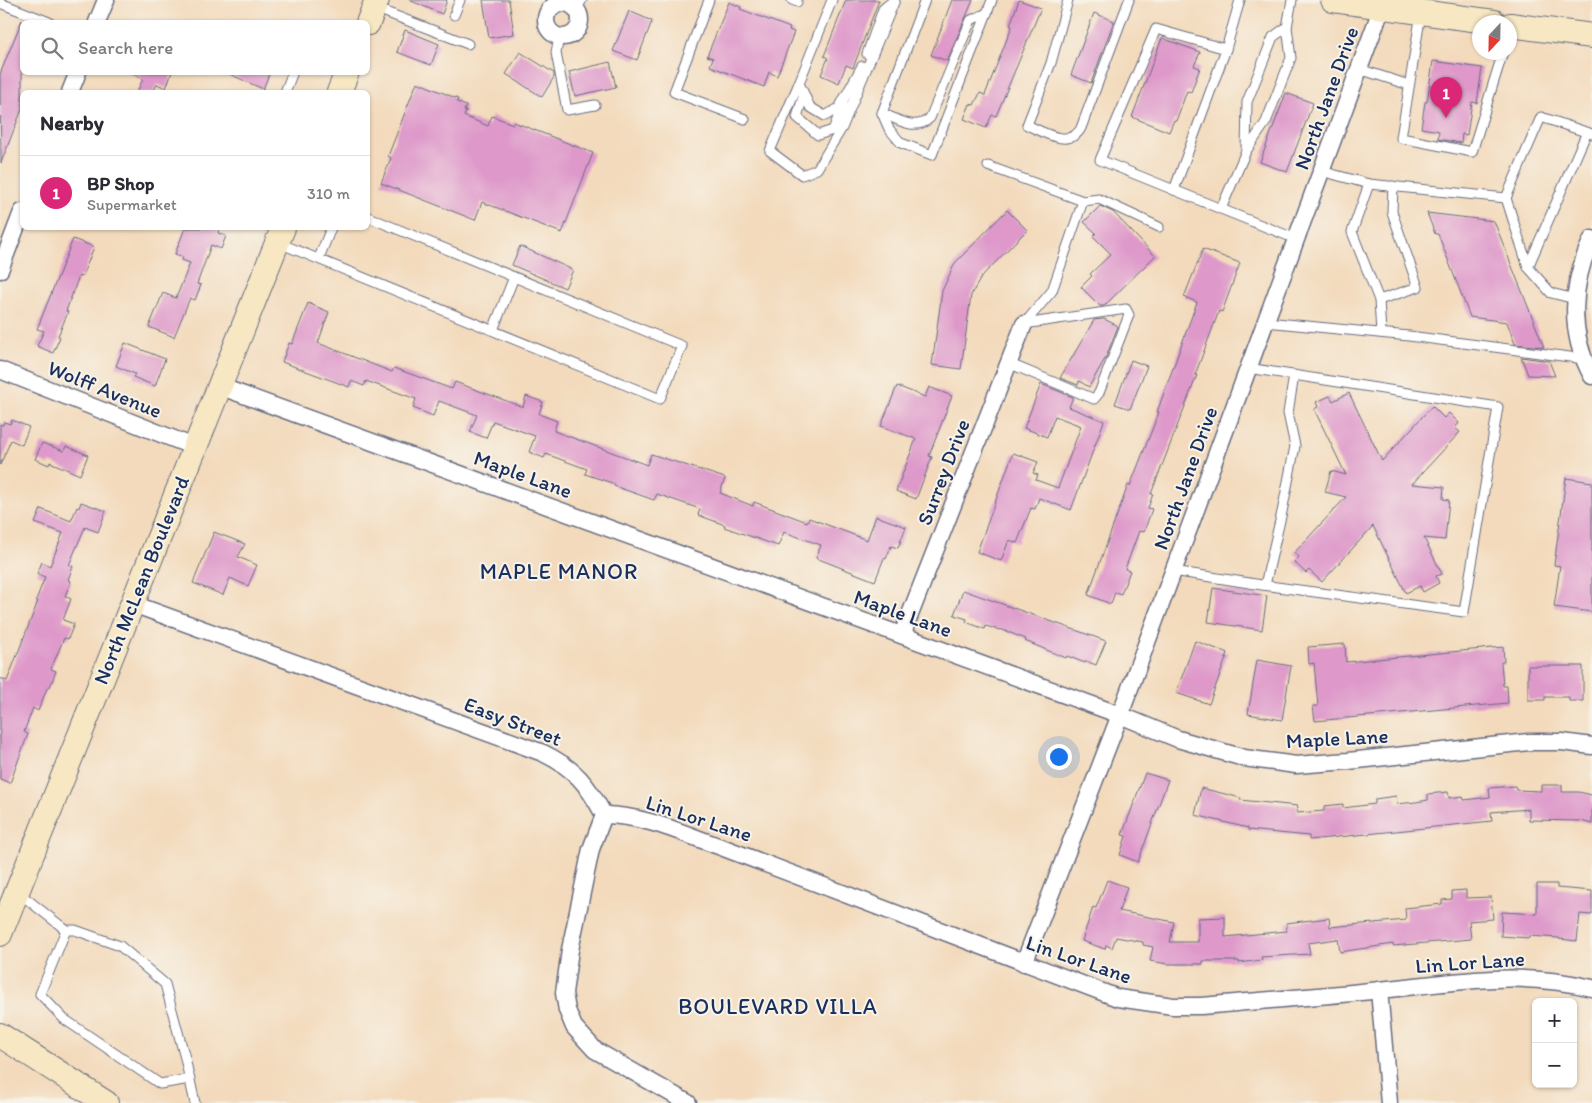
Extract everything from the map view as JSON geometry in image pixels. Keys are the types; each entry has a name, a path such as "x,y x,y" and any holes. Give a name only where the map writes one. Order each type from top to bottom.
{"main road":[{"path":"1333,0 1383,3 1421,12 1472,20"},
{"path":"1517,27 1592,36"},
{"path":"340,90 346,75"},
{"name":"North McLean Boulevard","path":"0,934 280,235"},
{"path":"0,1035 106,1103"}],"street":[{"path":"98,20 106,0"},
{"path":"558,2 579,4 581,22 577,32 568,38 559,37 551,32 546,22 549,10 558,2"},
{"name":"North Jane Drive","path":"1024,963 1120,715 1383,3"},
{"path":"71,90 77,75"},
{"path":"0,270 20,217"},
{"path":"1592,240 1581,268 1575,300 1575,327 1578,342 1592,376"},
{"name":"Surrey Drive","path":"902,635 1024,324"},
{"name":"Wolff Avenue","path":"0,370 194,447"},
{"name":"Maple Lane","path":"219,386 1120,715 1178,739 1244,758 1296,765 1529,742 1562,742 1592,746"},
{"name":"Easy Street","path":"133,604 543,753 575,772 593,794 604,815"},
{"path":"604,815 591,849 572,941 564,993 567,1010 574,1027 595,1050 688,1103"},
{"name":"Lin Lor Lane","path":"604,815 628,817 724,848 1118,998 1173,1006 1201,1006 1379,990 1474,979 1508,978 1541,979 1592,988"},
{"path":"1379,990 1389,1103"}],"lane":[{"path":"454,15 460,0"},
{"path":"709,0 674,92 745,119"},
{"path":"792,0 797,2 797,0"},
{"path":"832,0 770,151 802,175 817,169 842,128 894,0"},
{"path":"799,83 810,107 825,116 839,108 861,69 883,9 894,0"},
{"path":"925,0 882,113 889,129 901,143 932,155 992,0"},
{"path":"1068,0 1051,63 1027,126 1064,139 1074,136 1081,128 1129,0"},
{"path":"1174,190 1226,49 1240,0"},
{"path":"1221,209 1246,151 1266,122 1291,58 1287,27 1292,0"},
{"path":"0,3 44,20"},
{"path":"373,10 468,44"},
{"path":"1421,12 1400,138 1472,152 1501,60"},
{"path":"882,113 914,125 926,122 930,118 971,20 987,13"},
{"path":"1246,151 1247,102 1274,37 1287,27"},
{"path":"1226,49 1156,29 1100,160 1296,239"},
{"path":"559,37 556,53 567,110 595,105"},
{"path":"1359,69 1409,85"},
{"path":"286,90 291,75"},
{"path":"804,94 797,117 818,135 833,130 847,94"},
{"path":"1528,267 1589,133 1542,117 1506,198 1528,267 1551,293 1575,300"},
{"path":"988,166 1082,201 1099,199 1159,227"},
{"path":"1321,171 1369,184 1506,198"},
{"path":"1369,184 1352,232 1379,300 1381,334"},
{"path":"1379,300 1418,287 1392,212 1393,186"},
{"path":"1024,324 1052,291 1082,201"},
{"path":"280,235 319,258 660,399 682,346 370,218"},
{"path":"319,258 330,230"},
{"path":"493,330 514,277"},
{"path":"1008,363 1094,399 1099,393 1129,315 1126,309 1024,324"},
{"path":"1266,322 1409,336 1585,359"},
{"path":"1173,571 1464,612 1498,407 1248,368"},
{"path":"1265,585 1295,446 1288,413 1294,375"},
{"path":"17,891 66,930 75,930 120,946 165,984 195,1103"},
{"path":"66,930 40,994 64,1019 160,1084 190,1080"}],"building":[{"path":"409,0 447,0 442,14"},
{"path":"483,0 509,0 514,34 489,38"},
{"path":"846,0 879,0 853,68 846,65 839,83 821,75 828,58 824,56"},
{"path":"952,0 973,0 947,61 931,55"},
{"path":"1019,0 1041,8 996,116 992,115 986,128 964,119 970,104 974,105 980,93 985,95 1012,26 1010,25"},
{"path":"729,2 741,7 740,9 790,28 789,30 794,32 777,76 769,72 764,87 710,66 713,58 707,56"},
{"path":"629,11 652,21 637,60 613,51"},
{"path":"1094,13 1114,21 1091,83 1071,75"},
{"path":"20,25 20,75 22,75 22,90 20,90 20,114 1,163 0,74"},
{"path":"405,30 439,44 431,65 397,52"},
{"path":"1162,38 1200,52 1194,66 1200,68 1191,92 1187,91 1176,121 1174,120 1169,132 1132,117"},
{"path":"520,52 554,73 554,77 542,97 506,74"},
{"path":"1433,61 1482,68 1477,103 1472,102 1467,135 1462,134 1461,143 1438,139 1439,131 1421,128"},
{"path":"610,62 616,87 575,96 569,72"},
{"path":"135,75 171,75 166,88 157,84 154,90 138,90 143,79"},
{"path":"232,75 269,75 263,89"},
{"path":"417,82 458,99 457,102 466,106 464,116 488,126 492,116 513,124 514,122 593,153 562,233 482,202 475,220 381,183 391,158 388,156"},
{"path":"1286,93 1313,103 1287,172 1260,162"},
{"path":"1100,206 1113,212 1155,256 1104,306 1100,306 1081,287 1092,276 1090,274 1111,254 1093,236 1096,233 1084,222"},
{"path":"1007,210 1027,230 982,276 971,295 961,369 932,365 942,291 955,263"},
{"path":"1427,213 1494,221 1544,347 1515,344 1507,322 1470,317 1438,234 1435,234"},
{"path":"184,230 219,230 218,233 226,236 221,249 211,245 197,284 201,285 195,300 190,298 174,337 149,327 163,293 176,298 190,263 182,260 183,257 175,254"},
{"path":"73,239 94,247 82,277 79,276 66,311 68,312 58,336 60,337 53,353 37,346 44,331 37,329"},
{"path":"520,246 573,270 565,288 512,265"},
{"path":"1203,249 1240,263 1222,312 1219,311 1195,375 1197,375 1151,494 1153,494 1148,508 1152,509 1144,532 1139,531 1125,569 1130,571 1121,594 1115,592 1111,604 1088,595 1128,485 1130,486 1159,412 1157,412 1197,302 1184,297"},
{"path":"308,303 329,312 318,343 392,372 394,368 452,389 455,382 523,407 526,396 543,402 539,414 557,421 554,431 647,465 651,454 725,478 720,493 753,506 754,502 807,522 809,518 867,540 876,516 906,527 898,548 891,546 875,581 816,558 821,545 784,532 778,546 724,527 725,525 698,515 700,509 657,494 654,500 585,474 587,469 546,454 544,458 529,452 535,436 493,421 486,438 470,432 477,415 439,401 433,416 413,408 416,399 366,381 364,386 351,381 349,387 282,362 289,343 292,344"},
{"path":"1104,319 1118,326 1106,357 1089,387 1079,381 1078,385 1060,378 1094,320"},
{"path":"125,343 165,359 155,386 133,377 135,374 116,366"},
{"path":"1521,357 1549,361 1555,376 1528,375"},
{"path":"1131,360 1147,366 1130,409 1115,404"},
{"path":"1041,384 1073,397 1069,407 1104,421 1071,510 1039,498 1035,509 1031,508 1017,543 1009,540 1001,561 977,552 1013,453 1038,462 1033,473 1038,475 1036,480 1058,488 1081,426 1055,416 1047,437 1024,428"},
{"path":"897,386 925,397 929,387 952,396 929,456 932,457 916,499 896,491 916,439 881,426"},
{"path":"1349,393 1382,461 1432,406 1444,418 1449,413 1459,423 1455,428 1460,432 1412,484 1444,487 1443,499 1449,500 1445,540 1424,538 1442,574 1436,576 1439,583 1423,592 1420,586 1406,593 1373,526 1322,582 1309,570 1306,573 1294,562 1299,557 1294,553 1346,497 1325,492 1331,471 1346,475 1314,409 1318,407 1316,402 1330,396 1333,401"},
{"path":"12,420 29,427 22,445 11,440 0,465 0,424 3,425 4,422 10,424"},
{"path":"42,443 64,451 66,446 88,455 80,475 50,462 49,465 35,459"},
{"path":"1566,478 1592,482 1592,612 1554,607 1560,566 1554,565"},
{"path":"81,502 106,511 98,532 85,527 69,565 73,566 68,580 71,581 65,596 71,599 63,620 74,624 68,639 64,638 51,669 56,671 50,687 48,686 38,711 33,708 24,732 28,734 10,783 0,779 0,678 7,681 38,601 36,600 45,577 37,574 42,562 50,566 63,533 35,523 41,509 71,521"},
{"path":"214,532 245,544 238,557 257,565 248,586 230,578 223,595 193,583"},
{"path":"1213,588 1267,596 1262,630 1208,622"},
{"path":"963,590 1106,641 1096,665 1067,656 1066,658 1000,629 986,626 985,629 966,622 967,619 954,615"},
{"path":"1195,641 1228,653 1209,704 1176,693"},
{"path":"1345,644 1346,662 1503,647 1504,662 1501,662 1503,686 1507,686 1508,703 1315,721 1313,706 1318,706 1314,663 1309,664 1308,647"},
{"path":"1257,660 1291,666 1282,720 1248,714"},
{"path":"1528,666 1583,666 1583,701 1569,701 1569,697 1545,697 1545,700 1528,700"},
{"path":"1145,773 1168,780 1138,862 1120,855 1126,836 1122,835"},
{"path":"1541,785 1562,785 1562,792 1579,792 1592,795 1592,824 1581,821 1529,820 1529,809 1491,812 1492,821 1309,840 1309,836 1248,830 1248,828 1195,815 1201,788 1241,798 1240,800 1298,806 1297,813 1324,811 1324,806 1343,804 1343,808 1375,804 1375,799 1396,796 1397,804 1428,800 1428,794 1448,792 1449,798 1463,796 1464,800 1490,797 1489,788 1515,786 1516,790 1541,791"},
{"path":"1107,880 1127,887 1119,911 1174,922 1170,942 1198,942 1198,918 1225,917 1225,937 1287,931 1286,923 1329,918 1330,927 1406,920 1405,908 1442,904 1442,900 1452,899 1452,891 1466,890 1466,898 1491,897 1493,919 1469,921 1471,939 1393,946 1393,944 1340,952 1338,939 1308,943 1310,954 1261,957 1262,960 1239,963 1239,961 1203,961 1203,964 1168,964 1150,961 1153,947 1143,945 1143,942 1116,937 1112,948 1106,945 1105,949 1082,941 1093,907 1096,908"},
{"path":"1537,884 1557,884 1557,888 1592,891 1592,915 1580,914 1577,941 1529,936 1529,938 1501,936 1502,912 1537,914"}],"place":[{"name":"BP Shop","path":"1446,118"}],"district":[{"name":"MAPLE MANOR","path":"559,571"},
{"name":"BOULEVARD VILLA","path":"778,1006"}]}
